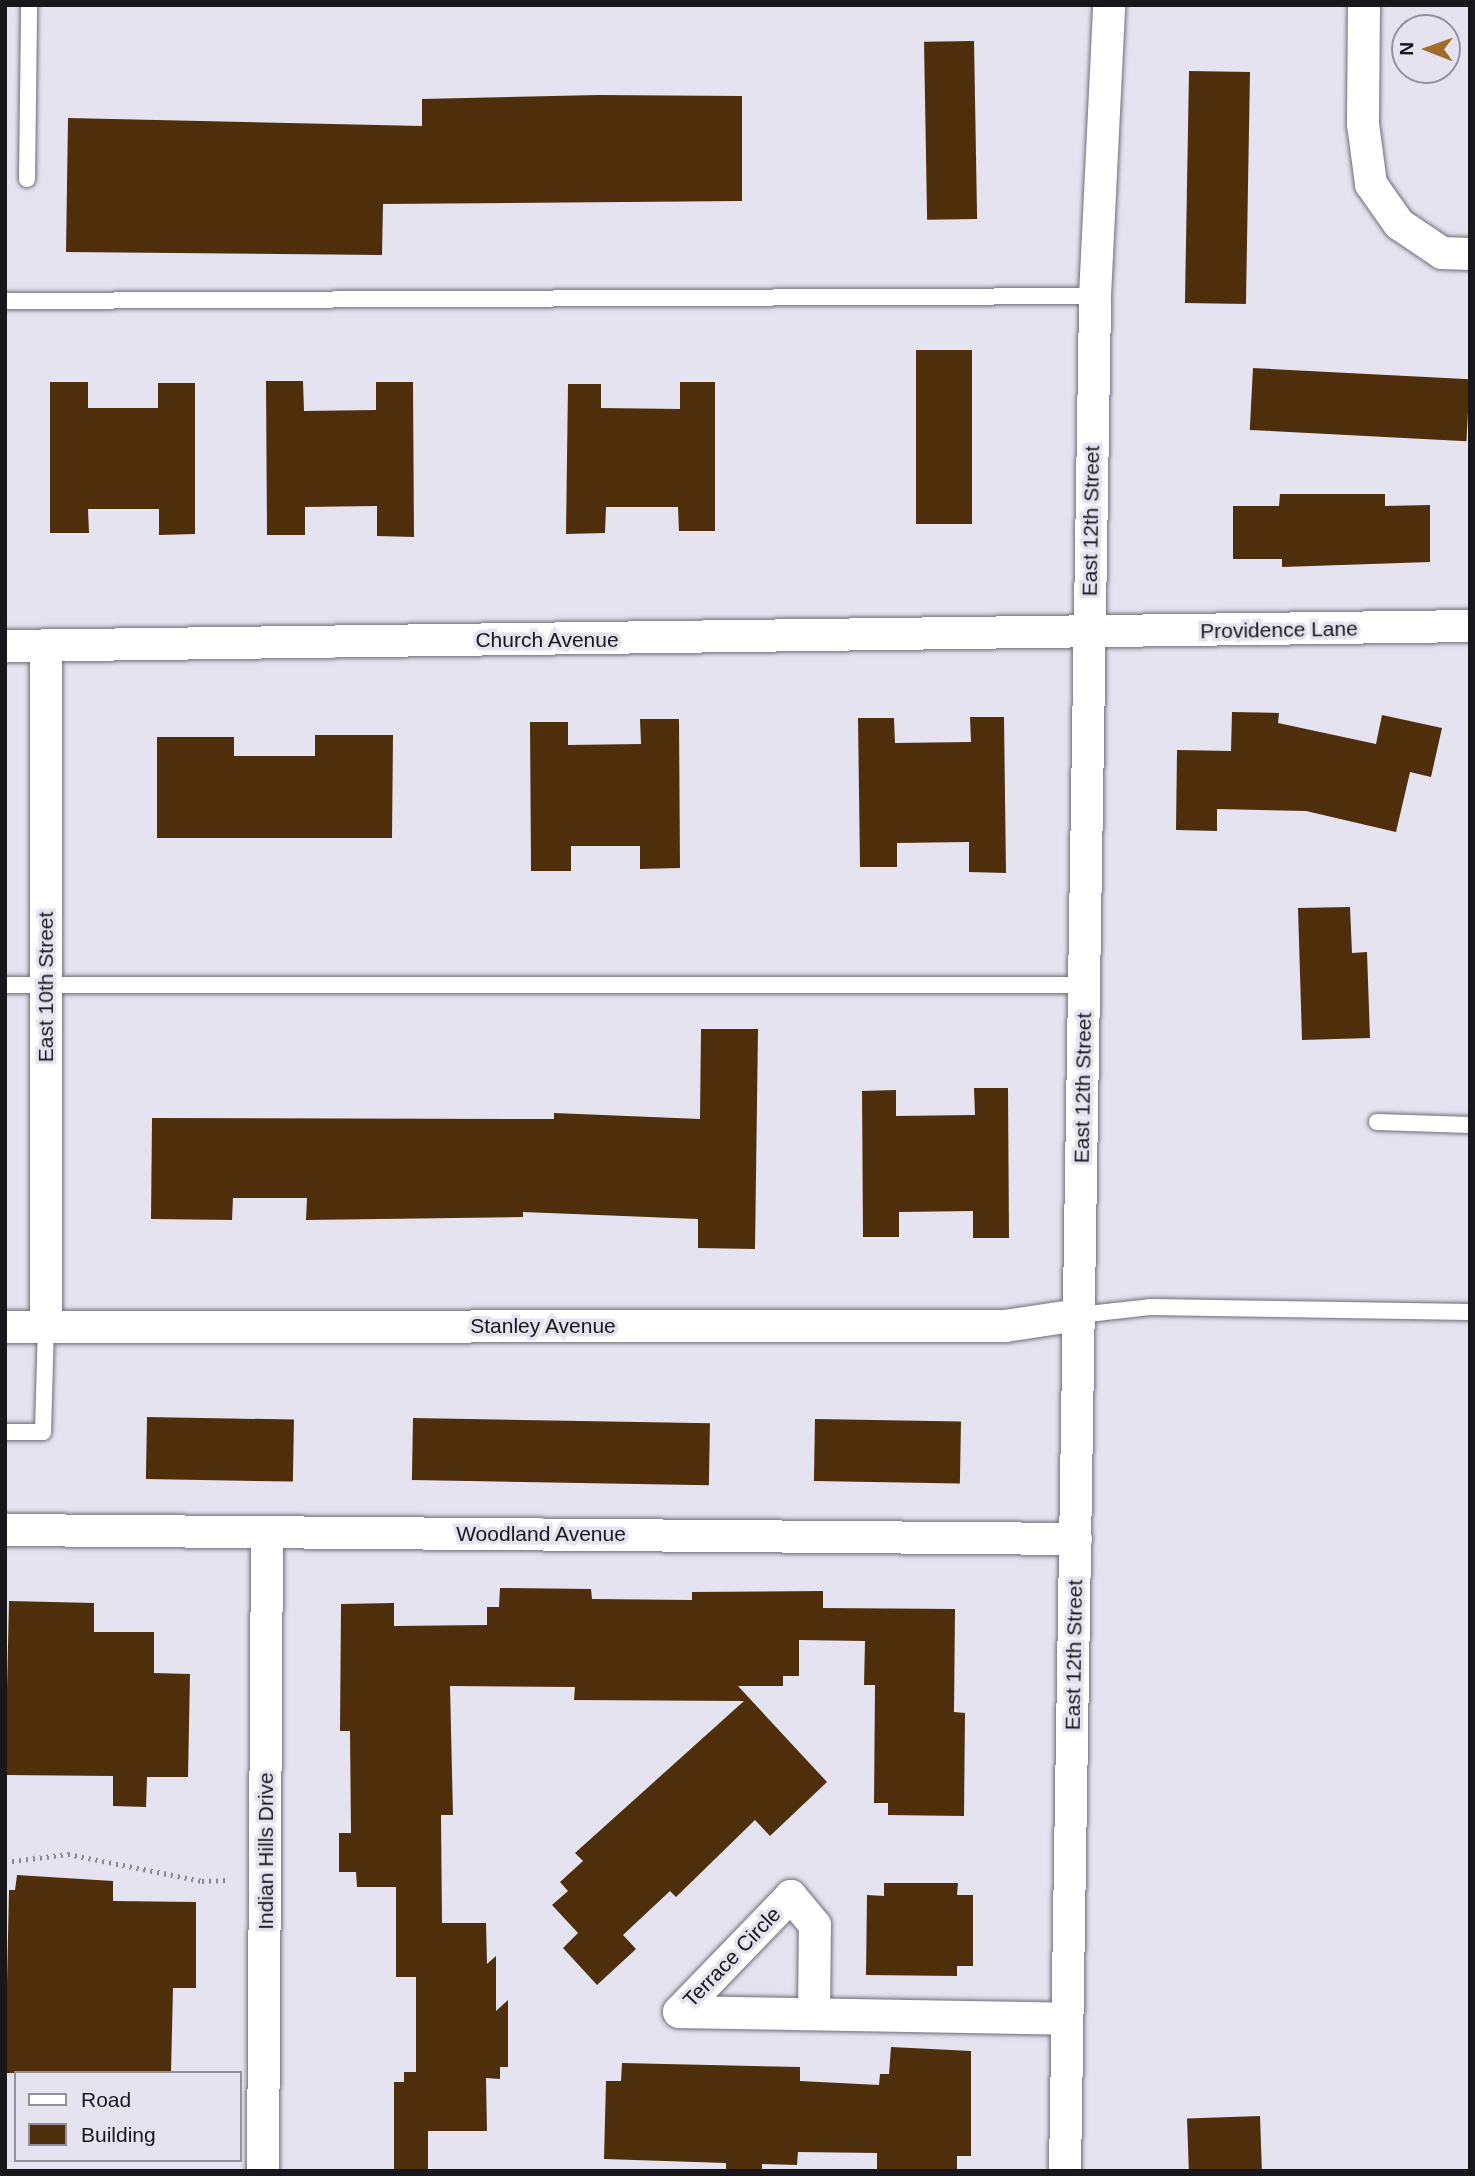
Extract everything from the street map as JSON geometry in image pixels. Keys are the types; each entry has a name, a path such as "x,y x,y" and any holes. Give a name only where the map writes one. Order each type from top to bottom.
{"street":[{"name":"East 12th Street","path":"1065,2171 1095,296 1109,5"},
{"path":"1364,5 1363,124 1371,184 1399,224 1442,253 1470,254"},
{"name":"Providence Lane","path":"1089,634 1470,626"},
{"name":"Church Avenue","path":"5,646 1089,634"},
{"name":"East 10th Street","path":"46,646 46,1327"},
{"name":"Stanley Avenue","path":"5,1327 1005,1326 1079,1315"},
{"name":"Woodland Avenue","path":"5,1530 1076,1539"},
{"name":"Indian Hills Drive","path":"263,2171 267,1532"},
{"name":"Terrace Circle","path":"814,2014 815,1925 792,1896 679,2012 1068,2020"}],"lane":[{"path":"27,179 29,5"},
{"path":"5,301 1095,296"},
{"path":"5,985 1084,985"},
{"path":"1377,1122 1470,1125"},
{"path":"1079,1315 1150,1307 1470,1312"},
{"path":"5,1432 43,1432 46,1327"}],"path":[{"path":"5,1862 68,1854 202,1881 266,1879"}],"building":[{"path":"974,41 977,219 927,220 924,42"},
{"path":"1189,71 1250,72 1246,304 1185,303"},
{"path":"598,95 742,96 742,201 383,204 382,255 66,252 68,118 422,126 422,99"},
{"path":"916,350 972,350 972,524 916,524"},
{"path":"1253,368 1470,379 1466,441 1250,430"},
{"path":"266,381 303,381 304,411 376,410 376,382 413,382 414,537 377,536 377,506 305,507 305,535 267,535"},
{"path":"50,382 88,382 88,408 158,408 158,383 195,383 195,534 159,535 159,509 88,509 89,533 50,533"},
{"path":"680,382 715,382 715,531 679,531 678,507 606,507 605,533 566,534 568,384 601,384 601,408 680,409"},
{"path":"1280,494 1385,494 1385,506 1430,505 1430,562 1282,567 1282,559 1233,559 1233,506 1279,506"},
{"path":"1232,712 1279,713 1278,723 1376,744 1382,715 1442,728 1431,777 1410,772 1396,832 1306,811 1217,809 1217,831 1176,830 1177,750 1231,751"},
{"path":"970,717 1004,717 1006,873 969,872 969,842 897,843 897,867 860,867 858,718 894,718 895,743 971,742"},
{"path":"640,719 679,719 680,868 640,869 640,846 571,846 571,871 531,871 530,722 568,722 568,745 641,744"},
{"path":"315,735 393,735 392,838 157,838 157,737 234,737 234,756 315,756"},
{"path":"1350,907 1352,953 1367,952 1370,1038 1302,1040 1298,908"},
{"path":"701,1029 758,1029 755,1249 698,1248 698,1219 523,1212 523,1217 306,1220 307,1198 233,1198 232,1220 151,1219 152,1118 554,1119 554,1113 700,1119"},
{"path":"974,1088 1008,1088 1009,1238 973,1238 973,1211 899,1212 899,1237 863,1237 862,1091 896,1090 896,1116 975,1115"},
{"path":"147,1417 294,1420 293,1482 146,1479"},
{"path":"413,1418 710,1423 709,1485 412,1480"},
{"path":"815,1419 961,1422 960,1484 814,1481"},
{"path":"500,1588 591,1589 592,1599 692,1600 692,1592 823,1591 823,1608 955,1609 954,1712 965,1713 964,1816 888,1815 888,1803 874,1803 875,1685 864,1685 865,1641 799,1640 799,1676 783,1676 783,1686 738,1686 827,1782 770,1836 755,1820 676,1897 670,1891 623,1935 636,1949 597,1985 563,1948 578,1933 552,1905 568,1891 560,1882 583,1861 575,1853 744,1701 574,1700 575,1687 450,1686 453,1815 441,1815 442,1923 486,1923 487,1964 496,1956 496,2011 508,2000 508,2067 500,2067 500,2079 486,2078 487,2131 428,2131 428,2171 394,2171 394,2082 404,2082 404,2072 416,2072 416,1977 396,1977 396,1887 357,1887 356,1872 339,1872 339,1833 351,1833 350,1731 340,1731 341,1604 394,1603 394,1626 487,1625 487,1607 499,1607"},
{"path":"9,1601 94,1603 94,1632 154,1632 154,1673 190,1674 188,1777 147,1777 146,1807 113,1806 113,1776 5,1775"},
{"path":"17,1875 113,1881 113,1901 196,1902 196,1988 173,1988 171,2071 5,2073 9,1890 15,1890"},
{"path":"884,1883 958,1883 957,1895 973,1895 973,1966 957,1966 957,1976 866,1975 867,1895 884,1896"},
{"path":"891,2047 971,2051 971,2156 957,2156 957,2171 877,2171 877,2153 798,2152 797,2165 762,2164 762,2171 726,2171 726,2163 604,2159 606,2081 621,2081 622,2063 800,2067 800,2081 879,2085 880,2074 889,2074"},
{"path":"1260,2116 1262,2171 1189,2171 1187,2119"}]}
